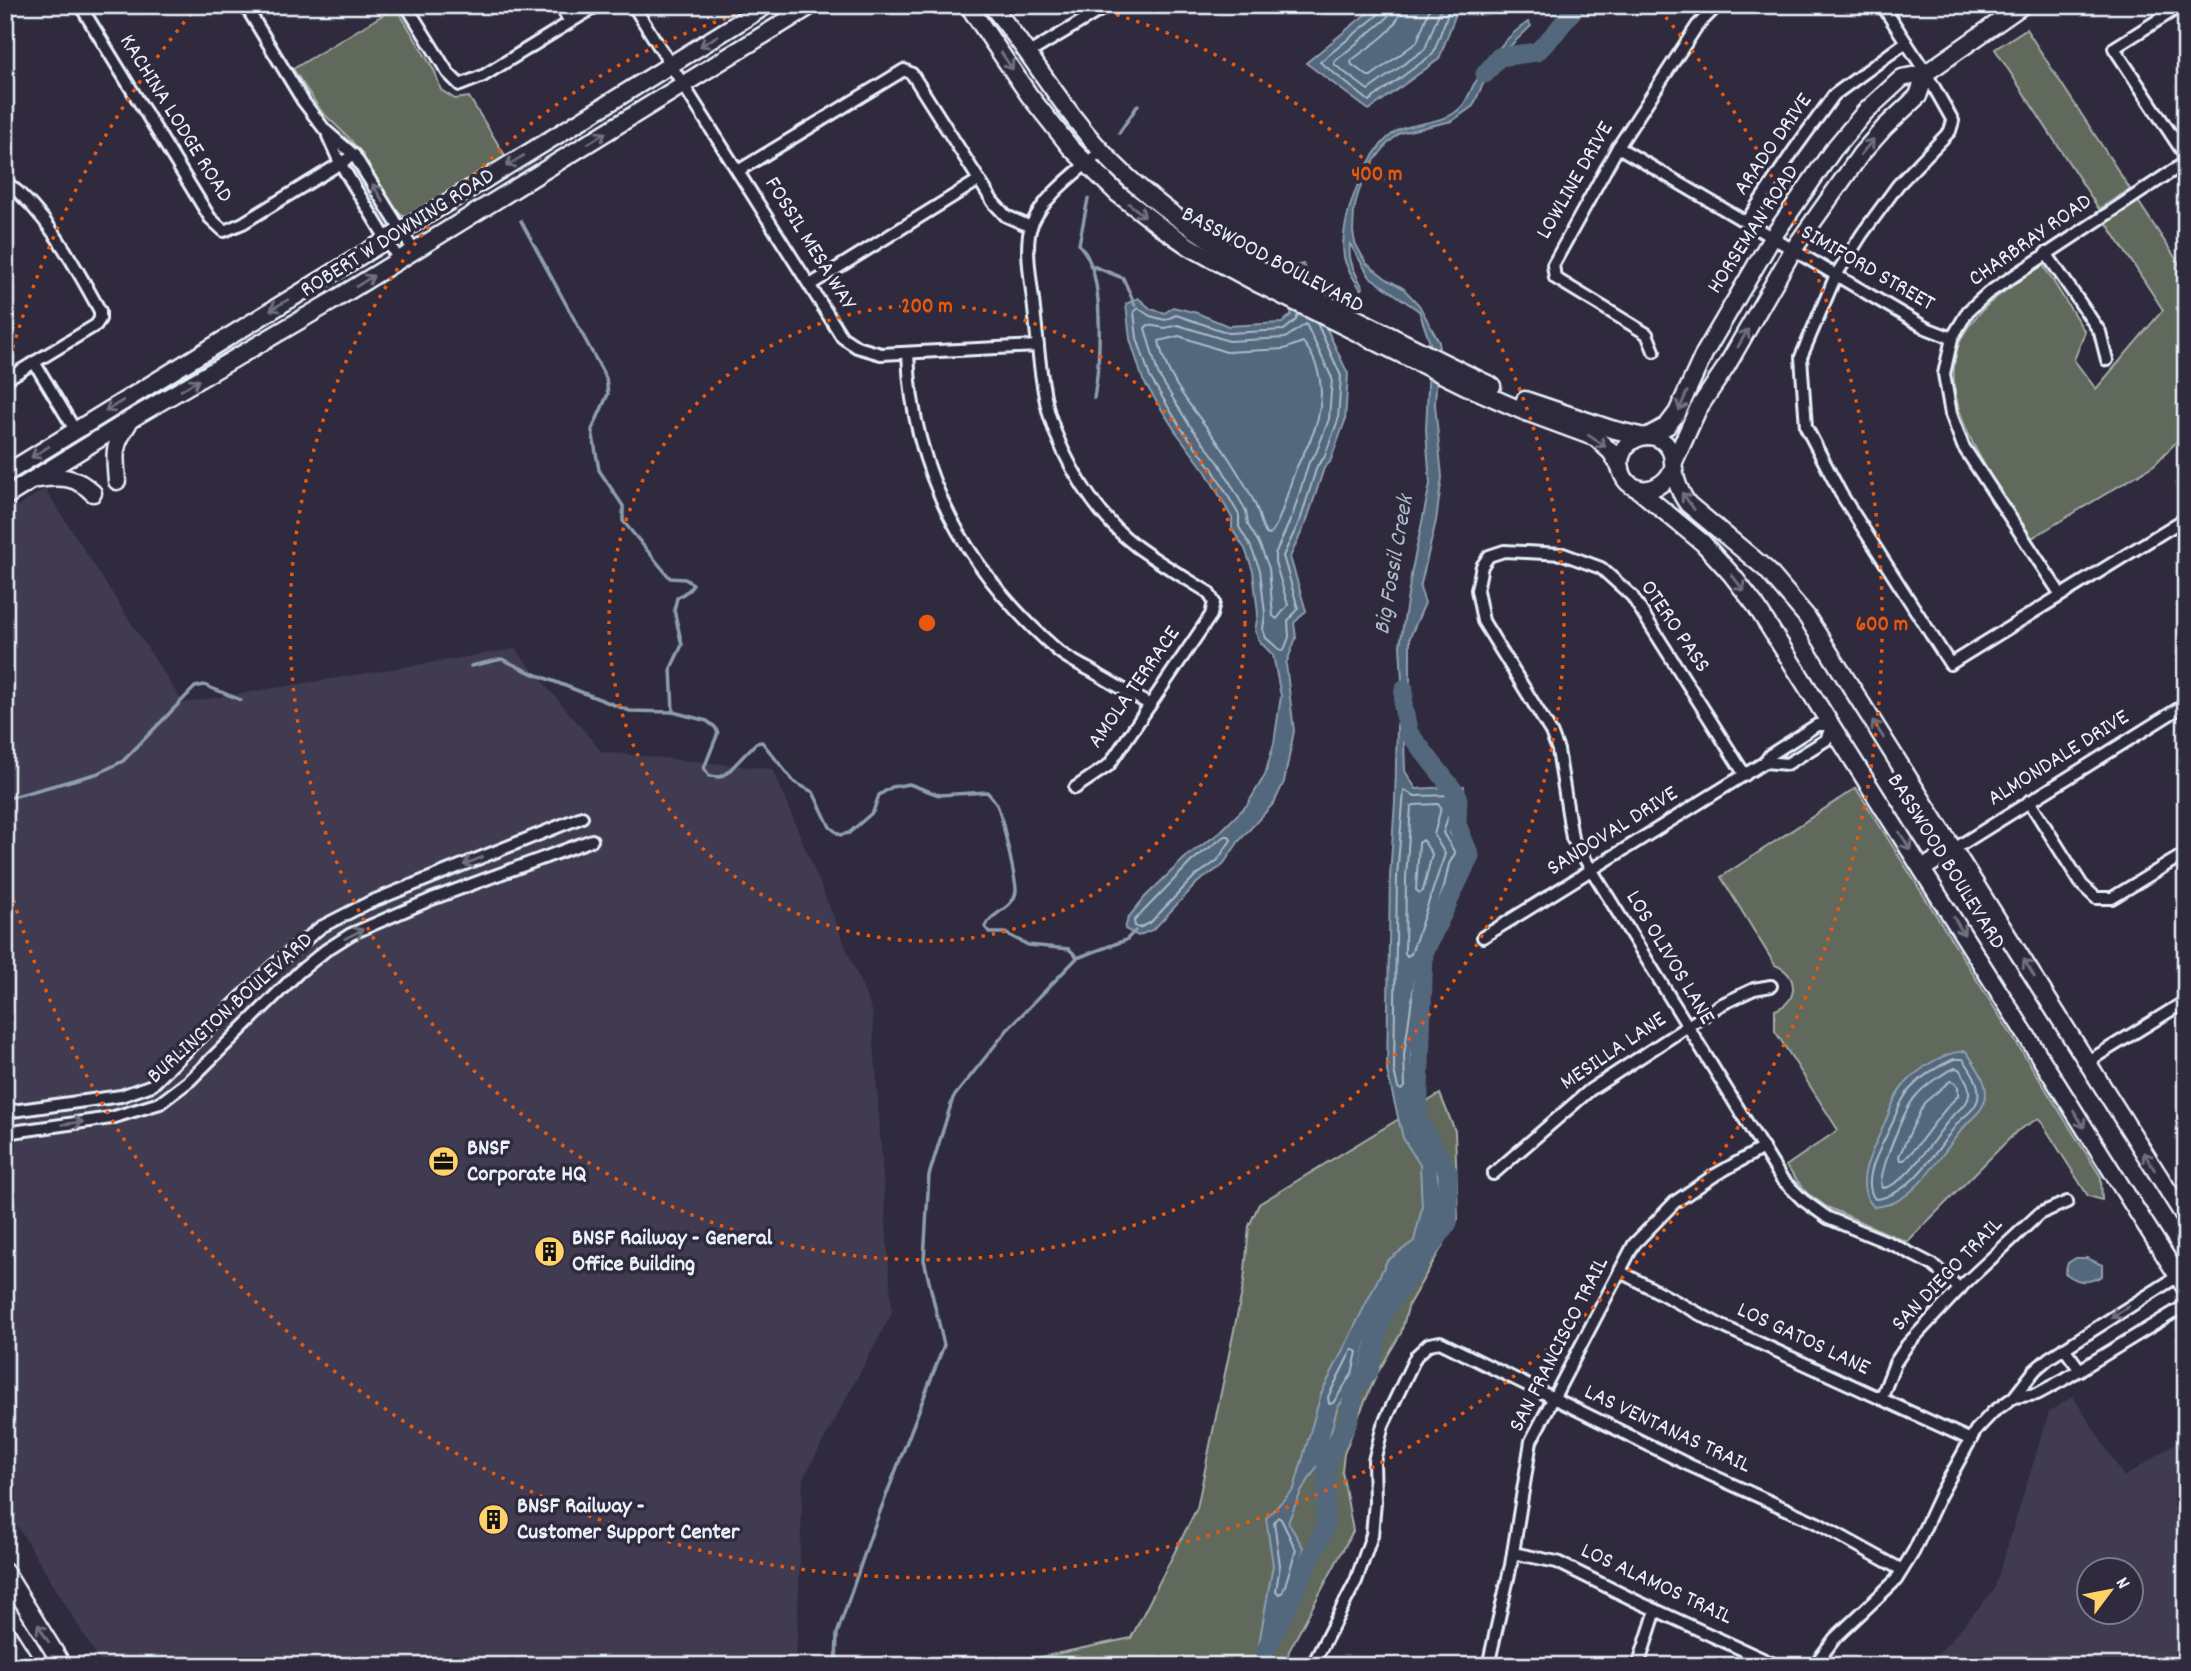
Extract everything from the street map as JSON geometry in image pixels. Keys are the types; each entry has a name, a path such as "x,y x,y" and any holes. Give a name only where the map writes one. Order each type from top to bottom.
{"main road":[{"name":"ROBERT W DOWNING ROAD","path":"5,474 767,5"},
{"name":"ROBERT W DOWNING ROAD","path":"5,497 414,251 812,5"},
{"name":"BASSWOOD BOULEVARD","path":"968,5 1045,115 1087,164 1118,194 1161,228 1198,251 1260,278 1523,411 1596,438 1611,452 1621,468"},
{"name":"BASSWOOD BOULEVARD","path":"990,5 1101,151 1126,176 1177,218 1260,278"},
{"name":"HORSEMAN ROAD","path":"1644,436 1667,426 1677,413 1704,354 1772,238 1833,150 1865,112 1902,78 1926,73 2022,5"},
{"name":"HORSEMAN ROAD","path":"1674,465 1698,410 1726,367 1793,250 1861,154 1918,96 1926,73"},
{"name":"BASSWOOD BOULEVARD","path":"1468,381 1544,407 1644,436"},
{"path":"117,481 114,451 116,441 131,419"},
{"path":"1644,436 1664,442 1671,451 1674,465 1665,482 1658,487 1643,489 1628,482 1621,468 1621,456 1626,446 1644,436"},
{"name":"BASSWOOD BOULEVARD","path":"1674,465 1688,504 1767,570 1807,617 2186,1219"},
{"path":"32,480 61,476 73,478 83,482 93,493"},
{"name":"BASSWOOD BOULEVARD","path":"1635,486 1692,533 1732,575 1772,630 2183,1278"},
{"path":"1922,869 1954,849"},
{"path":"5,1573 63,1666"},
{"path":"5,1631 27,1666"}],"street":[{"name":"KACHINA LODGE ROAD","path":"80,5 210,218 224,231 243,223 354,155"},
{"path":"245,5 303,102 325,130 354,155 414,251"},
{"path":"406,5 448,73 460,85 483,76 598,5"},
{"path":"560,5 570,22"},
{"name":"FOSSIL MESA WAY","path":"633,5 842,337 857,347 881,354 1038,346"},
{"path":"1029,53 1091,10 1109,5"},
{"name":"LOWLINE DRIVE","path":"1654,351 1647,334 1555,278 1553,265 1618,147 1698,26 1718,5"},
{"path":"1882,5 1952,116 1952,126 1947,136 1898,185 1862,234 1836,275 1801,357 1806,427 1842,494 1950,664 2186,518"},
{"path":"2182,5 2114,48 2186,160"},
{"name":"ARADO DRIVE","path":"1746,222 1834,95 1906,42"},
{"path":"738,171 904,70 912,74 993,202 1006,216 1031,227"},
{"path":"325,130 340,163 399,260"},
{"name":"SIMIFORD STREET","path":"1618,147 1926,328 1952,338"},
{"path":"1038,346 1029,258 1031,227 1038,213 1055,193 1101,151"},
{"name":"CHARBRAY ROAD","path":"2061,595 1964,446 1951,414 1944,374 1952,338 1968,311 1988,293 2186,160"},
{"path":"810,285 979,180"},
{"path":"5,181 44,218 71,258 100,311 100,319 96,325 5,380"},
{"path":"2046,253 2101,332 2107,360"},
{"name":"AMOLA TERRACE","path":"1038,346 1049,414 1070,466 1100,509 1134,545 1208,592 1214,601 1211,615 1109,765 1075,788"},
{"path":"908,353 913,414 928,468 948,515 977,563 1013,606 1059,652 1150,705"},
{"path":"34,362 75,430"},
{"name":"OTERO PASS","path":"1489,556 1504,551 1563,554 1601,568 1632,596 1745,775"},
{"name":"LOS OLIVOS LANE","path":"1489,556 1482,566 1477,590 1483,621 1551,732 1558,750 1572,838 1782,1178 1803,1200 1828,1219 1894,1245 1933,1265 1960,1289"},
{"name":"ALMONDALE DRIVE","path":"1954,849 2186,704"},
{"name":"SANDOVAL DRIVE","path":"1483,937 1745,775 1765,762 1770,755 1817,725 1832,726 1826,740 1787,764 1765,762"},
{"path":"1786,745 1795,759"},
{"path":"2029,801 2082,885 2096,898 2112,898 2186,852"},
{"name":"BURLINGTON BOULEVARD","path":"5,1112 134,1093 153,1084 273,967 321,928 368,902 582,817"},
{"name":"BURLINGTON BOULEVARD","path":"5,1133 111,1118 160,1103 190,1081 263,1007 326,950 379,921 432,899 592,840"},
{"path":"504,849 511,871"},
{"path":"424,881 432,899"},
{"name":"MESILLA LANE","path":"1493,1174 1590,1090 1720,1005 1754,989 1771,986"},
{"path":"246,994 263,1007"},
{"path":"2087,1062 2186,1001"},
{"path":"134,1093 141,1110"},
{"name":"SAN FRANCISCO TRAIL","path":"1488,1666 1513,1553 1531,1441 1634,1244 1675,1202 1763,1148"},
{"name":"SAN DIEGO TRAIL","path":"1881,1399 1895,1363 1907,1345 1960,1289 2039,1214 2067,1202"},
{"name":"LOS GATOS LANE","path":"1620,1272 1720,1325 1971,1440"},
{"path":"1814,1666 1835,1638 1896,1580 1976,1430 1993,1412 2014,1397 2033,1373 2064,1348 2183,1278"},
{"path":"2014,1397 2045,1390 2186,1305"},
{"name":"LAS VENTANAS TRAIL","path":"1311,1666 1356,1581 1372,1535 1375,1502 1374,1461 1383,1425 1416,1356 1429,1343 1440,1342 1553,1399 1817,1523 1902,1570"},
{"path":"2064,1348 2080,1370"},
{"path":"2033,1373 2045,1390"},
{"name":"LOS ALAMOS TRAIL","path":"1513,1553 1558,1562 1778,1666"},
{"path":"1638,1666 1656,1610"}],"shaded area":[{"name":"BNSF Corporate HQ","path":"45,489 183,703 515,649 602,752 773,769 872,1011 892,1313 803,1479 796,1666 103,1666 5,1506 5,514"},
{"path":"2073,1396 2124,1477 2186,1436 2186,1666 1928,1666 1994,1590 2049,1412"}],"green space":[{"path":"396,7 435,72 441,90 455,99 469,97 506,157 411,216 403,216 395,209 361,153 322,112 293,69"},
{"path":"2026,29 2130,189 2099,209 1995,49"},
{"path":"2138,201 2186,274 2186,432 2154,465 2032,538 1969,436 1959,408 1954,379 1956,352 1969,326 1985,308 2003,292 2043,265 2085,332 2074,360 2096,389 2163,310 2106,222"},
{"path":"1856,788 2101,1177 2102,1200 2088,1196 2039,1118 2017,1131 1907,1242 1827,1207 1807,1193 1786,1166 1838,1130 1775,1031 1775,1010 1789,1001 1792,981 1783,969 1775,965 1721,877"},
{"path":"1440,1094 1455,1131 1458,1219 1409,1304 1401,1333 1377,1374 1359,1415 1344,1454 1342,1471 1353,1531 1289,1651 1286,1666 998,1666 1131,1638 1197,1508 1244,1282 1249,1226 1259,1204"}],"water":[{"path":"1377,5 1459,5 1439,59 1369,110 1306,63"},
{"path":"1574,5 1580,5 1559,37 1545,51 1529,57 1540,38 1558,24"},
{"path":"1528,22 1531,26 1504,52 1482,86 1473,106 1452,121 1400,133 1388,143 1367,170 1354,210 1355,243 1366,263 1403,288 1419,305 1439,342 1435,404 1442,477 1436,521 1420,588 1425,603 1410,637 1410,682 1404,740 1405,771 1416,789 1464,786 1450,833 1465,853 1456,866 1451,889 1424,966 1411,1056 1413,1128 1436,1164 1445,1221 1436,1237 1381,1309 1366,1345 1359,1376 1337,1409 1325,1454 1301,1492 1288,1522 1304,1549 1266,1666 1252,1666 1257,1655 1273,1565 1266,1518 1294,1489 1321,1394 1387,1261 1414,1241 1422,1208 1420,1165 1403,1138 1387,1071 1390,877 1397,727 1402,681 1400,645 1430,484 1426,430 1430,343 1419,311 1370,277 1350,244 1351,261 1363,288 1361,290 1344,257 1343,242 1357,186 1376,151 1387,138 1399,130 1442,119 1457,111 1497,51"},
{"path":"1303,264 1325,325 1348,374 1345,421 1290,557 1306,611 1294,623 1296,638 1286,664 1294,731 1284,782 1274,803 1239,841 1222,866 1198,882 1154,929 1138,936 1125,929 1128,918 1145,897 1188,855 1218,834 1247,805 1265,775 1274,743 1281,696 1273,655 1260,642 1255,631 1258,614 1253,571 1245,549 1232,529 1232,518 1206,472 1176,432 1143,380 1130,339 1126,304 1138,298 1151,309 1165,313 1173,307 1197,313 1228,326 1282,323 1291,315 1295,266"},
{"path":"1966,1051 1981,1074 1985,1087 1982,1108 1915,1187 1895,1202 1874,1207 1867,1198 1864,1176 1898,1092 1925,1066 1949,1054"},
{"path":"2076,1258 2087,1258 2102,1265 2102,1276 2083,1281 2065,1273 2068,1263"}],"waterway":[{"name":"Big Fossil Creek","path":"1485,74 1499,57 1537,52 1577,5"},
{"path":"1119,133 1138,105"},
{"path":"1088,199 1079,244 1093,272 1099,307 1098,366 1094,398"},
{"path":"521,221 606,378 608,394 592,430 599,470 623,506 623,521 670,578 685,579 693,584 677,598 674,610 682,645 671,668 673,712"},
{"path":"1090,265 1123,278 1135,305"},
{"path":"471,666 502,659 630,711 673,712 707,721 718,733 704,768 709,776 720,777 727,773 756,743 762,742 794,782 813,792 830,827 840,835 849,833 873,812 879,795 892,787 909,784 939,795 987,792 999,810 1016,891 1011,902 985,927 990,933 1005,933 1028,945 1069,949 1077,957"},
{"path":"5,799 99,773 123,761 195,687 204,685 241,700"},
{"name":"Big Fossil Creek","path":"1260,1666 1325,1528 1327,1460 1349,1420 1354,1389 1369,1371 1383,1313 1448,1223 1448,1172 1418,1119 1424,953 1470,856 1457,824 1458,796 1409,733 1403,707 1404,689"},
{"path":"836,1666 837,1634 871,1535 944,1345 924,1260 929,1175 953,1098 1008,1029 1077,958 1126,940 1135,931"}],"place":[{"name":"BNSF Corporate HQ","path":"444,1162"},
{"name":"BNSF Railway - General Office Building","path":"549,1252"},
{"name":"BNSF Railway - Customer Support Center","path":"494,1520"}]}
